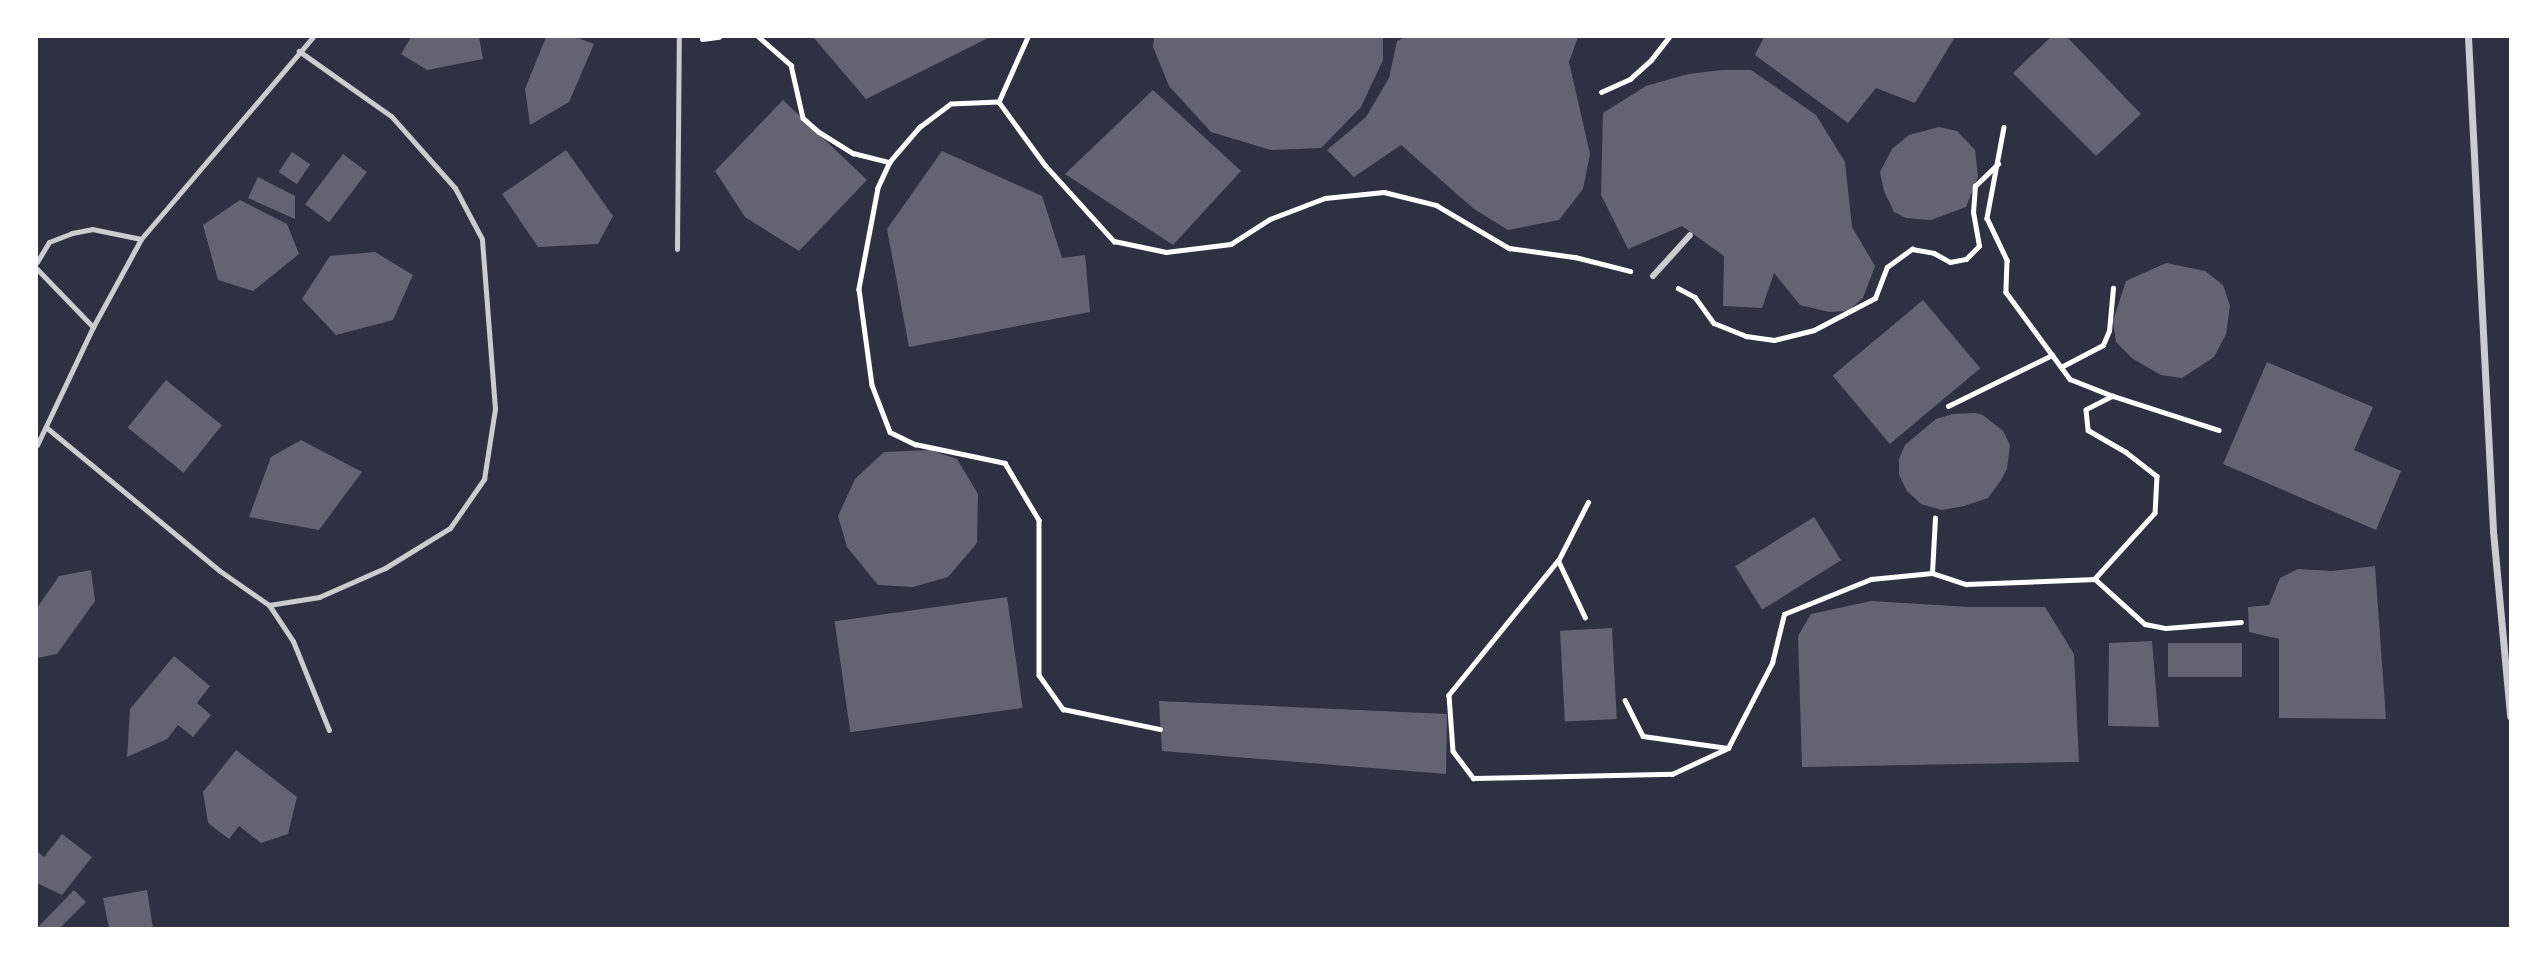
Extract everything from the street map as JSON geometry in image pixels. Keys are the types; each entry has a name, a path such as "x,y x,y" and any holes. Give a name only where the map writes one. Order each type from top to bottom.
{"street":[{"path":"2468,37 2493,531 2510,716"},
{"path":"1653,276 1690,235"}],"lane":[{"path":"37,445 93,327 141,239 313,37"},
{"path":"677,249 679,37"},
{"path":"269,605 319,597 385,568 450,528 484,479 495,409 482,239 455,188 391,116 299,51"},
{"path":"37,262 49,242 82,231 92,229 141,239"},
{"path":"37,269 93,327"},
{"path":"47,428 220,571 269,605 293,641 329,730"}],"path":[{"path":"759,37 791,65 803,118 819,132 853,153 890,162"},
{"path":"999,102 1028,37"},
{"path":"1601,92 1630,79 1651,60 1669,37"},
{"path":"999,102 951,104 920,127 890,162 878,188 859,289 872,385 890,432 915,444 1004,463 1039,520 1039,675 1063,709 1160,729"},
{"path":"999,102 1045,165 1114,241 1166,252 1231,244 1269,219 1325,198 1384,192 1436,205 1509,248 1575,257 1653,276 1695,297 1714,323 1746,336 1774,341 1814,330 1875,298 1887,267 1912,249 1934,253 1951,262 1966,259 1979,246 1973,213 1975,186 1998,164"},
{"path":"2004,127 1987,218 2007,260 2006,292 2070,379 2113,396 2220,430"},
{"path":"2061,367 2103,345 2109,331 2113,288"},
{"path":"1948,406 2052,355"},
{"path":"2095,579 2155,513 2157,477 2126,452 2088,430 2085,410 2113,396"},
{"path":"1588,502 1558,561 1448,695 1453,751 1473,778 1672,774 1728,748 1772,663 1784,614 1871,579 1932,573 1966,583 2095,579 2145,624 2166,628 2241,622"},
{"path":"1932,573 1935,518"},
{"path":"1558,561 1585,618"},
{"path":"1625,700 1643,736 1728,748"}],"building":[{"path":"411,37 479,37 483,59 427,70 401,54"},
{"path":"546,37 575,37 594,44 569,102 530,125 525,89"},
{"path":"813,37 990,37 866,99"},
{"path":"1154,37 1383,37 1383,60 1361,107 1321,148 1271,150 1211,132 1169,86 1153,47"},
{"path":"1405,37 1578,37 1569,62 1590,154 1583,189 1559,220 1508,230 1474,209 1401,145 1354,177 1327,150 1366,117 1389,78 1397,41"},
{"path":"1764,37 1955,37 1915,103 1876,88 1848,123 1755,55"},
{"path":"2051,37 2067,37 2141,114 2096,156 2013,73"},
{"path":"1751,70 1816,115 1845,162 1852,227 1875,266 1863,298 1848,311 1829,312 1800,305 1774,273 1762,308 1723,306 1724,256 1682,226 1628,249 1601,195 1603,113 1646,86 1688,74"},
{"path":"1153,90 1241,171 1173,245 1065,174"},
{"path":"783,100 867,180 799,251 745,217 715,171"},
{"path":"1939,127 1957,131 1975,150 1978,177 1966,207 1931,220 1906,218 1894,212 1884,191 1880,172 1892,149 1909,135"},
{"path":"566,150 613,216 598,244 538,247 502,194"},
{"path":"942,151 1042,196 1062,258 1085,255 1090,312 909,347 887,229"},
{"path":"292,152 310,164 297,184 279,172"},
{"path":"343,154 367,172 329,222 305,204"},
{"path":"258,177 295,196 295,219 248,198"},
{"path":"240,200 287,224 299,254 253,291 218,280 203,225"},
{"path":"375,252 413,275 393,320 336,335 302,299 330,256"},
{"path":"2166,263 2205,271 2223,285 2230,306 2226,334 2214,357 2182,378 2161,375 2133,359 2116,342 2113,321 2126,281"},
{"path":"1923,300 1980,368 1890,444 1833,376"},
{"path":"2267,362 2373,407 2354,450 2401,471 2376,530 2223,464"},
{"path":"166,380 222,425 184,473 128,427"},
{"path":"1953,414 1983,415 2003,431 2010,445 2007,469 2001,480 1988,498 1964,506 1942,510 1921,504 1907,491 1899,475 1899,459 1905,445 1936,419"},
{"path":"301,440 362,472 319,530 249,517 271,457"},
{"path":"930,450 957,459 978,494 977,543 948,577 913,587 878,585 847,547 838,516 855,479 884,452"},
{"path":"1814,517 1841,560 1762,610 1735,566"},
{"path":"2375,566 2386,719 2279,718 2279,639 2249,632 2248,607 2269,605 2280,578 2298,569 2332,571"},
{"path":"91,570 95,601 57,654 37,658 37,608 59,576"},
{"path":"1007,597 1023,708 850,732 835,621"},
{"path":"1871,601 1970,607 2045,607 2074,654 2079,762 1802,767 1798,636 1811,614"},
{"path":"1612,628 1617,719 1565,722 1560,631"},
{"path":"2152,641 2159,727 2108,726 2109,643"},
{"path":"2168,643 2242,643 2242,677 2168,677"},
{"path":"174,656 210,686 197,703 211,715 193,737 178,725 167,739 127,757 130,709"},
{"path":"1159,701 1447,714 1446,774 1162,751"},
{"path":"236,750 297,797 288,834 261,843 239,826 229,839 208,823 203,792"},
{"path":"62,834 92,857 62,895 37,883 37,851 44,857"},
{"path":"74,890 86,902 60,928 37,928"},
{"path":"147,890 153,928 109,928 103,898"}]}
